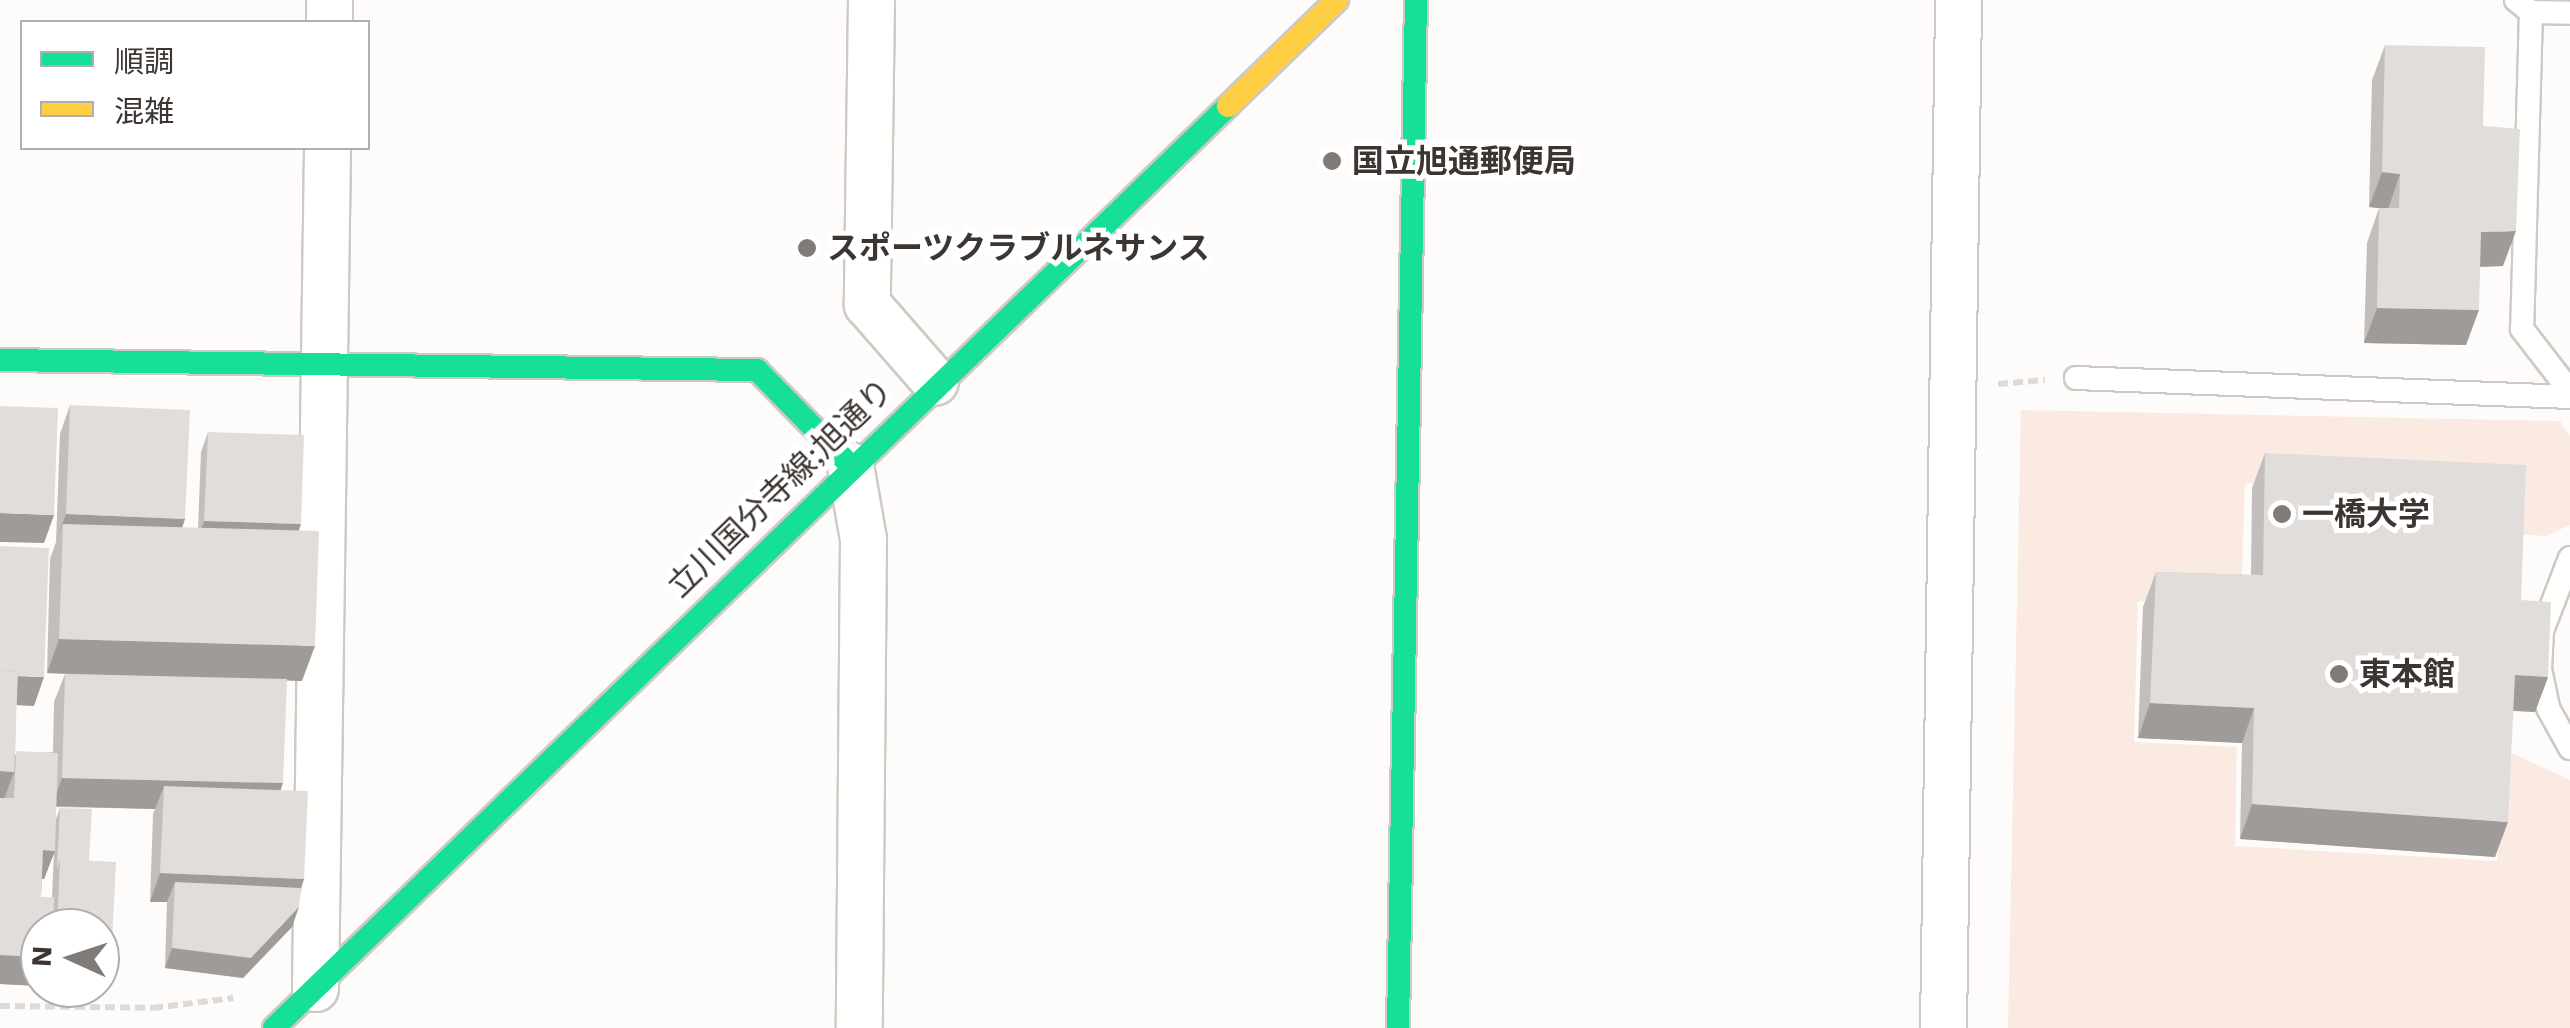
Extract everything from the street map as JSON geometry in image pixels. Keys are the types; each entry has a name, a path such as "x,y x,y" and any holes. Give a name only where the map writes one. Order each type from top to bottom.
{"street":[{"path":"871,0 867,304 935,382"},
{"name":"立川国分寺線;旭通り","path":"274,1028 850,464 1337,0"},
{"path":"1398,1028 1416,0"},
{"path":"1943,1028 1958,0"},
{"path":"316,988 327,150"},
{"path":"0,360 757,370 850,464 864,539 859,1028"}],"lane":[{"path":"2570,13 2524,6 2522,329 2570,394"},
{"path":"2076,378 2570,394"},
{"path":"2569,562 2542,631 2540,669 2548,708 2570,748"}],"path":[{"path":"1953,388 2076,378"},
{"path":"0,1006 153,1008 238,998"}],"shaded area":[{"path":"2021,410 2560,421 2570,436 2570,525 2546,536 2518,534 2519,495 2245,483 2241,604 2138,601 2134,742 2237,747 2235,846 2497,861 2507,751 2570,780 2570,1028 2008,1028"}],"building":[{"path":"2385,45 2485,47 2483,126 2520,129 2516,231 2481,232 2479,310 2377,308 2379,208 2399,208 2400,174 2382,172"},
{"path":"70,405 190,410 185,519 66,514"},
{"path":"0,406 58,408 54,515 0,513"},
{"path":"208,432 304,435 301,524 204,521"},
{"name":"東本館","path":"2265,453 2526,465 2521,600 2551,602 2548,677 2515,675 2508,822 2252,804 2254,708 2150,703 2156,572 2263,575"},
{"path":"63,524 319,531 315,646 59,639"},
{"path":"0,546 49,548 44,677 0,671"},
{"path":"0,671 18,672 14,772 0,771"},
{"path":"65,674 287,679 283,783 62,778"},
{"path":"16,751 58,753 55,851 43,850 41,897 54,897 54,908 20,908 20,956 0,955 0,798 14,798"},
{"path":"164,786 308,791 304,879 160,873"},
{"path":"60,808 92,809 89,861 60,859 57,869"},
{"path":"60,859 116,862 114,908 58,908"},
{"path":"175,882 301,888 299,907 251,958 172,948"}],"traffic: fast":[{"path":"1398,1028 1416,0"},
{"path":"274,1028 1228,106"},
{"path":"0,360 757,370 850,465"}],"traffic: slow":[{"path":"1228,106 1337,0"}],"place":[{"name":"国立旭通郵便局","path":"1332,161"},
{"name":"スポーツクラブルネサンス","path":"807,248"},
{"name":"一橋大学","path":"2282,514"},
{"name":"東本館","path":"2339,674"}]}
